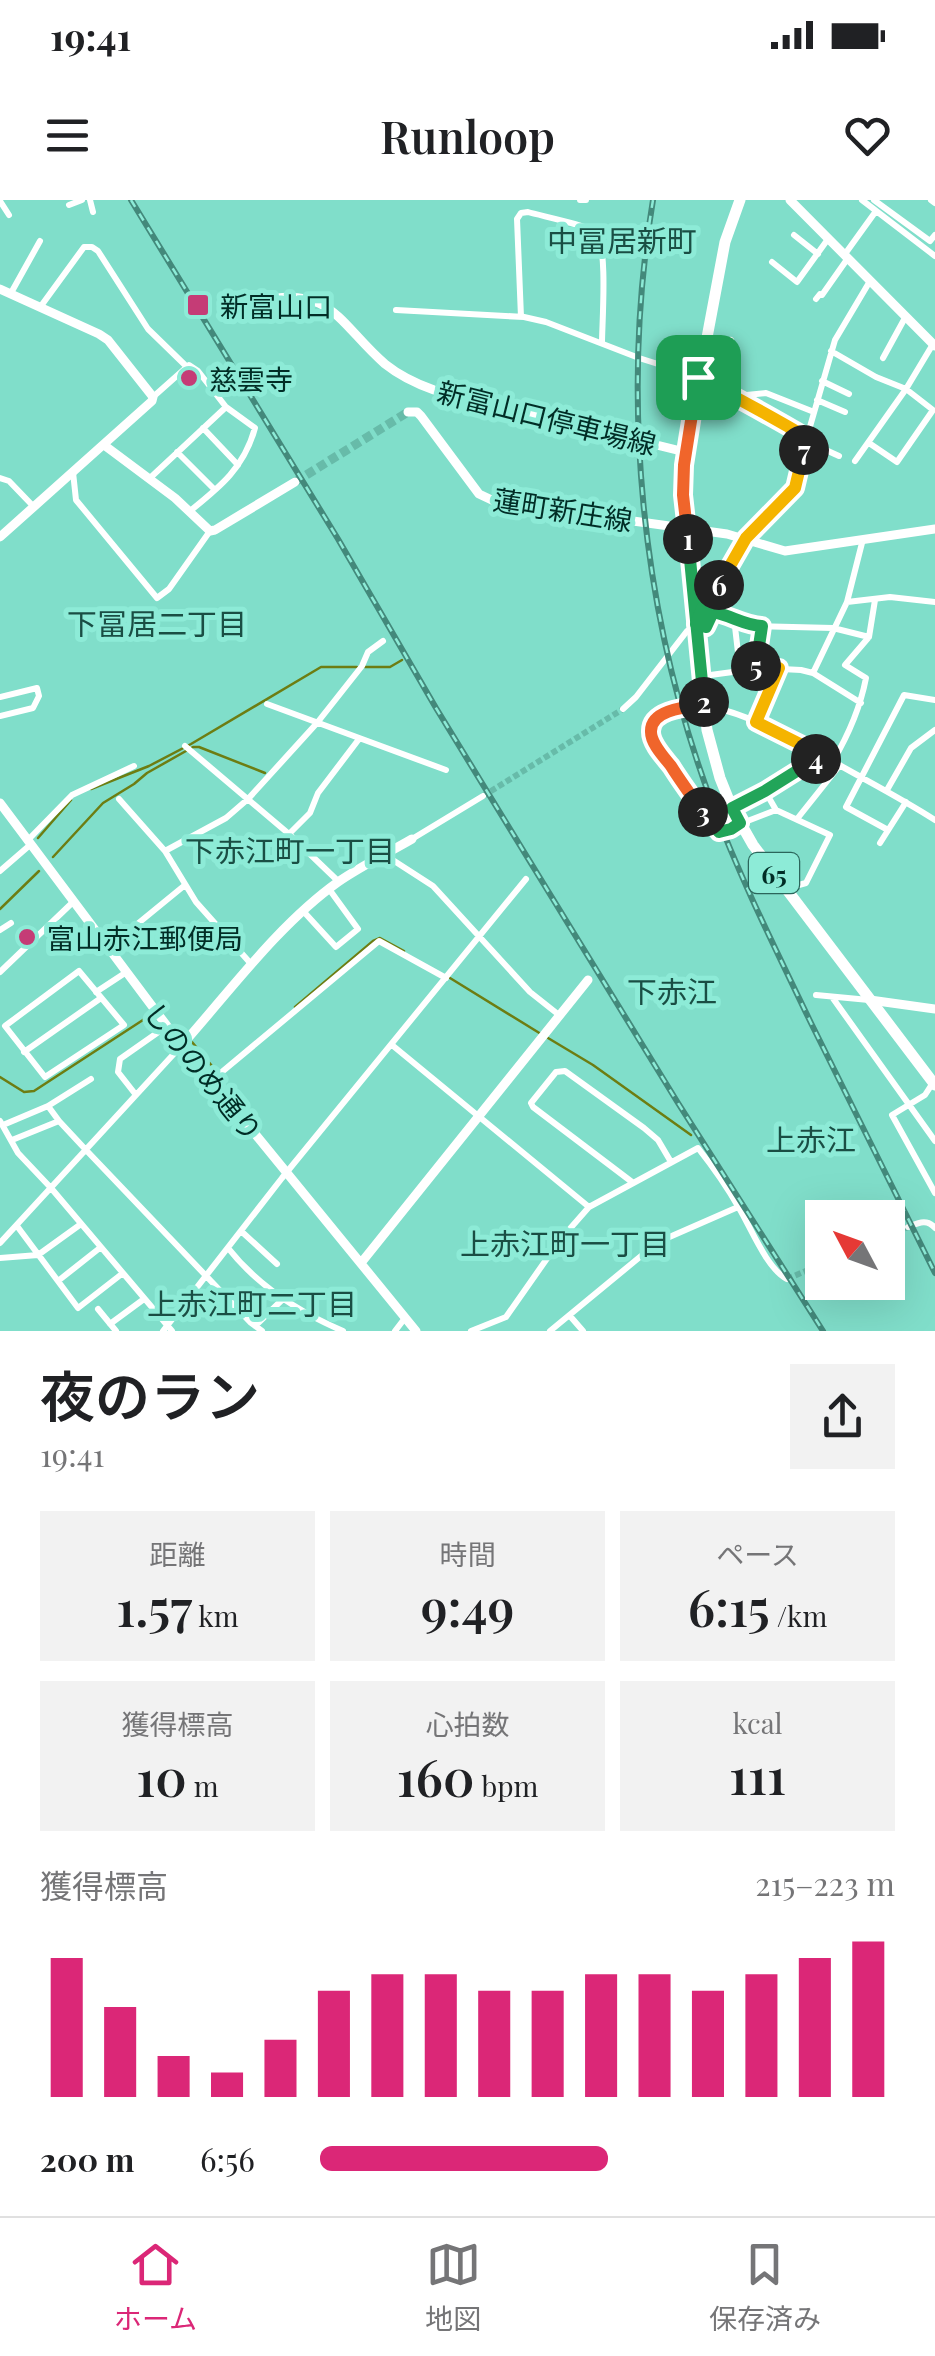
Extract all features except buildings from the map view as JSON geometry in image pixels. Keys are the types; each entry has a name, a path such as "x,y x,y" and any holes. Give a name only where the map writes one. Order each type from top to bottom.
{"main road":[{"path":"790,200 934,345"},
{"name":"65","path":"739,201 725,242 685,452 683,495 707,730 720,778 740,823 785,889 934,1082"},
{"path":"0,290 92,329 108,340 153,397 0,538"},
{"name":"新富山口停車場線","path":"260,302 282,296 322,304 347,322 385,364 434,390 685,452"},
{"name":"蓮町新庄線","path":"408,412 421,416 479,494 488,500 746,538 785,551 935,529"},
{"path":"104,445 150,478 210,531 296,482"},
{"name":"しののめ通り","path":"0,803 167,1026 416,1331"},
{"path":"182,1045 304,912 339,882 412,839"},
{"path":"362,1264 588,980"},
{"path":"870,1000 935,1008"}],"street":[{"path":"69,205 82,200"},
{"path":"90,200 93,212"},
{"path":"862,200 877,205 930,241 935,236"},
{"path":"3,202 9,215"},
{"path":"877,205 935,256"},
{"path":"816,298 822,295 877,205"},
{"path":"520,317 517,219 528,212 594,231 598,236 602,248 602,343"},
{"path":"794,235 818,254"},
{"path":"772,262 798,282 828,240"},
{"path":"12,293 40,242"},
{"path":"41,306 84,247 92,247 148,329 186,366"},
{"path":"623,709 696,624 746,538 795,488 834,340 870,281"},
{"path":"396,310 546,322 701,379 839,456"},
{"path":"883,358 906,316"},
{"path":"701,379 731,340"},
{"path":"856,461 934,345"},
{"path":"831,352 876,378 906,389 934,411 898,462 869,443"},
{"path":"153,397 186,366 192,366 226,407 255,428 238,465 189,512"},
{"path":"822,382 850,394"},
{"path":"730,395 766,393 814,412"},
{"path":"817,400 845,412"},
{"path":"150,478 226,407"},
{"path":"203,428 238,465"},
{"path":"177,452 215,490"},
{"path":"73,472 76,500 157,598 169,590 210,531"},
{"path":"0,478 9,480 34,507"},
{"path":"813,674 846,602 863,539"},
{"path":"846,602 890,597 935,602"},
{"path":"797,819 836,763 861,702 866,678 845,664 869,636 875,600"},
{"path":"696,624 706,627 713,612 755,626 833,628 869,636"},
{"path":"734,617 740,672"},
{"path":"756,668 762,626"},
{"path":"165,851 226,818 248,799 317,723 362,666 368,652 384,640"},
{"path":"702,676 740,672 745,668 779,668 813,674 861,702"},
{"path":"756,722 779,668"},
{"path":"0,697 37,688 39,696 34,708 0,716"},
{"path":"888,830 846,807 904,695 935,700"},
{"path":"267,704 446,770"},
{"path":"776,810 719,832 657,746 651,733 659,716 704,705 756,722 887,790 935,820"},
{"path":"887,790 911,748 935,730"},
{"path":"289,834 310,813 318,793 359,739"},
{"path":"186,746 339,882"},
{"path":"732,808 822,755"},
{"path":"0,871 79,790 134,766"},
{"path":"765,791 776,810 830,836 806,883 785,889"},
{"path":"412,839 483,796"},
{"path":"119,799 165,851 214,924 252,965"},
{"path":"880,843 906,802"},
{"path":"385,854 433,886 530,992 559,1015"},
{"path":"91,1079 48,1106 2,1123 18,1152 167,1329 241,1231 526,880"},
{"path":"108,948 185,885"},
{"path":"304,912 336,946 358,929 330,889"},
{"path":"0,972 74,902"},
{"path":"0,930 11,922"},
{"path":"211,1081 379,942 446,978"},
{"path":"79,971 99,995 124,1026 45,1077 4,1026 79,971"},
{"path":"24,1052 125,972"},
{"path":"816,995 870,1000"},
{"path":"832,996 935,1141"},
{"path":"136,1095 118,1072 120,1059 167,1026"},
{"path":"0,1244 182,1045"},
{"path":"392,1045 589,1207"},
{"path":"632,1182 533,1107 532,1103 556,1072 565,1071 644,1128 658,1140 672,1162"},
{"path":"934,1082 925,1096 892,1116 931,1177 935,1193"},
{"path":"48,1106 58,1121 259,1328 284,1298"},
{"path":"12,1140 58,1121"},
{"path":"471,1331 506,1317 560,1240 589,1207 698,1148 770,1260 787,1279"},
{"path":"550,1331 658,1242 738,1206"},
{"path":"908,1227 923,1222 935,1228"},
{"path":"0,1258 38,1255 81,1224"},
{"path":"16,1226 78,1308 123,1274"},
{"path":"241,1231 277,1264"},
{"path":"58,1281 101,1247"},
{"path":"228,1248 246,1271 308,1316 343,1331"},
{"path":"98,1310 113,1328 144,1299"},
{"path":"570,1316 583,1331"},
{"path":"395,1331 406,1318"}],"waterway":[{"path":"365,667 390,667 402,660"},
{"path":"91,789 191,744 321,667 357,667"},
{"path":"53,857 103,803 193,747 265,773"},
{"path":"38,838 71,800"},
{"path":"0,909 39,871"},
{"path":"295,1007 373,941 380,938 404,951"},
{"path":"450,978 541,1034"},
{"path":"0,1077 24,1092 34,1091 146,1018"},
{"path":"548,1038 691,1135"},
{"path":"192,1042 217,1072"}],"tunnel":[{"path":"295,482 408,412"},
{"path":"483,796 623,709"},
{"path":"787,1279 805,1271"}],"railway":[{"path":"131,200 436,708 823,1331"},
{"path":"653,200 643,275 638,428 653,581 668,657 688,731 734,859 935,1273"}],"place":[{"name":"新富山口","path":"198,305"},
{"name":"慈雲寺","path":"189,378"},
{"name":"富山赤江郵便局","path":"27,937"}],"district":[{"name":"中冨居新町","path":"622,240"},
{"name":"下冨居二丁目","path":"157,623"},
{"name":"下赤江町一丁目","path":"290,850"},
{"name":"下赤江","path":"672,991"},
{"name":"上赤江","path":"811,1139"},
{"name":"上赤江町一丁目","path":"565,1243"},
{"name":"上赤江町二丁目","path":"252,1303"}],"route":[{"path":"698,377 806,437 795,488 746,538 696,624 706,627 713,612 762,626 756,668 779,668 756,722 822,755 732,808 740,823 719,832 651,733 659,716 704,705 683,495 684,462 698,377"}]}
